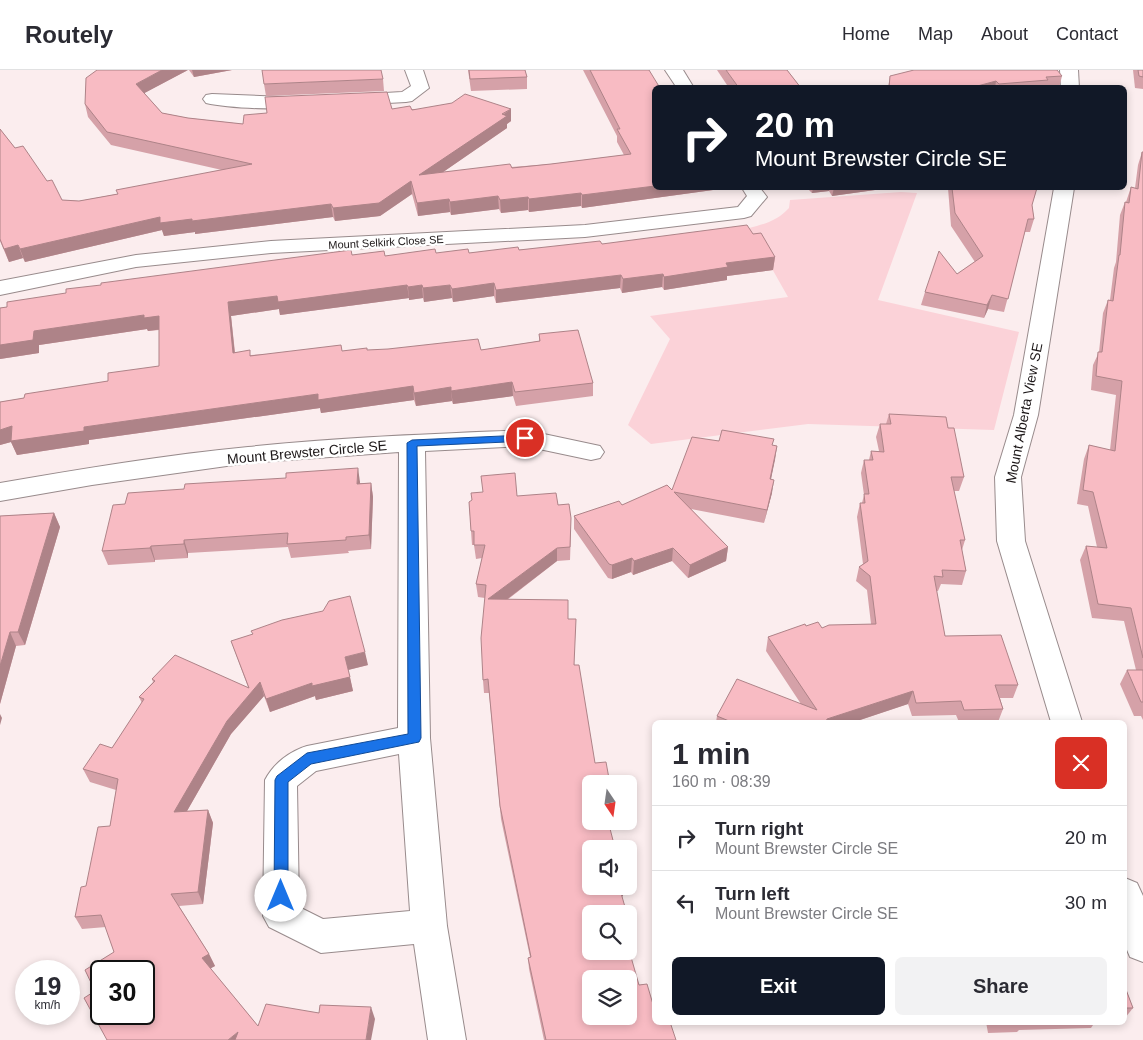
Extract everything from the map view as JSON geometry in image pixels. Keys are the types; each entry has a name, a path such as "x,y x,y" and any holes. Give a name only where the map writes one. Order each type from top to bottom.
{"street":[{"path":"338,100 406,98 420,88 414,70"},
{"path":"674,70 684,85"},
{"path":"1069,70 1070,85"},
{"path":"212,99 271,103 319,101"},
{"name":"Mount Selkirk Close SE","path":"0,288 136,261 271,248 585,231 744,212 757,197 752,190"},
{"name":"Mount Alberta View SE","path":"1064,190 1026,415 1008,477 1010,541 1066,720"},
{"name":"Mount Brewster Circle SE","path":"0,492 92,476 248,455 412,443 525,438 591,452"},
{"path":"412,443 414,738 430,926 447,1040"},
{"path":"414,738 307,759 281,780 281,916 321,936 430,926"},
{"path":"1127,900 1143,944"}],"shaded area":[{"path":"901,192 917,193 878,300 1019,332 994,430 808,424 651,444 628,425 670,339 650,316 788,297 749,228 776,219 789,208 790,200"}],"building":[{"path":"97,70 162,70 136,84 162,113 243,124 244,115 267,113 265,97 387,92 392,109 410,106 412,110 452,103 465,94 511,109 502,114 507,116 419,175 510,164 512,168 631,154 617,129 620,129 590,70 649,70 658,85 652,85 652,186 529,199 528,197 500,200 498,196 450,202 449,199 417,203 411,181 379,203 333,208 331,204 192,221 192,219 160,223 160,217 20,249 18,245 4,249 0,239 0,129 15,148 23,146 47,181 52,180 62,200 79,201 118,194 116,190 252,164 107,132 85,104 86,78"},
{"path":"262,70 381,70 383,79 264,84"},
{"path":"469,70 525,70 527,77 470,79"},
{"path":"726,70 787,70 799,85 737,85"},
{"path":"914,70 1057,70 1062,76 1046,77 1048,80 999,84 996,81 981,85 889,85 890,76"},
{"path":"1138,70 1143,70 1143,77 1139,76"},
{"path":"1142,152 1143,658 1131,608 1098,604 1086,546 1107,548 1093,492 1083,490 1089,445 1115,451 1122,381 1096,376 1098,352 1102,352 1108,300 1113,301 1125,202 1129,203 1131,187 1138,189"},
{"path":"952,190 1036,190 1032,205 1034,219 1028,219 1008,299 992,295 987,305 925,292 939,251 957,274 983,256 955,213"},
{"path":"747,225 753,234 761,233 775,257 726,263 728,267 664,277 663,274 623,279 621,275 496,290 494,283 452,289 450,285 423,288 422,285 408,287 407,285 278,302 277,296 228,302 233,353 250,350 250,356 341,345 342,351 367,348 367,350 388,349 478,339 481,350 540,341 539,334 578,330 593,383 515,392 512,382 451,391 451,387 414,393 413,386 318,400 318,394 84,427 84,431 11,441 12,426 0,430 0,402 24,398 25,394 108,381 108,373 159,366 159,316 144,318 144,315 34,331 33,340 0,345 0,308 7,307 7,302 66,293 66,289 101,285 101,283 351,250 352,255 384,251 385,256 435,249 436,253 468,249 469,253 518,247 519,250 600,241 602,244"},
{"path":"889,414 946,417 948,428 954,428 964,477 951,477 965,540 960,540 966,571 942,570 943,577 934,576 945,636 1001,635 1018,685 995,685 1003,709 964,710 961,701 916,703 913,691 827,720 727,720 717,716 737,679 817,710 768,637 805,624 806,626 818,622 822,628 829,625 876,624 870,576 859,567 868,561 860,503 865,503 864,494 869,494 864,460 873,460 871,451 884,452 880,424 891,424"},
{"path":"722,430 774,439 772,445 777,446 770,479 774,480 767,510 674,492 728,547 690,565 673,548 634,561 632,558 612,565 609,564 574,516 619,501 622,505 667,485 672,490 692,437 719,441"},
{"path":"358,468 357,484 371,483 369,535 346,537 346,540 287,544 288,533 184,540 184,544 102,551 113,505 125,504 128,493 184,489 185,484 286,478 286,473"},
{"path":"515,473 517,496 556,493 558,505 569,504 571,518 570,547 557,548 488,599 568,600 568,619 576,619 574,665 579,665 595,763 606,762 608,775 582,775 582,830 610,830 613,840 582,840 582,895 622,895 624,905 582,905 582,960 632,960 635,970 582,970 582,1025 637,1025 637,978 639,985 647,984 652,1001 652,1025 671,1025 676,1040 546,1040 528,958 531,957 500,806 488,679 483,680 481,638 486,585 476,584 485,545 474,545 474,531 471,531 469,502 472,500 471,493 483,492 481,476"},
{"path":"54,513 18,632 10,632 0,666 0,516"},
{"path":"350,596 365,652 345,657 350,677 312,686 312,683 266,699 260,682 227,721 174,812 208,810 198,892 171,894 209,954 202,958 258,1026 266,1004 319,1013 320,1005 371,1007 366,1040 235,1040 238,1032 228,1040 107,1040 99,1025 155,1025 155,960 101,960 114,952 101,915 75,917 81,887 86,886 98,827 110,826 118,779 83,769 100,744 112,748 144,699 139,697 155,681 152,679 175,655 249,688 231,641 253,634 251,631 282,620 323,611 329,601"},
{"path":"1127,670 1143,670 1143,702 1141,702"},
{"path":"90,967 90,980 85,970"},
{"path":"1127,992 1133,1008 1127,1008"},
{"path":"90,994 90,1009 84,998"}],"route":[{"path":"281,896 281,780 307,759 414,738 412,443 525,438"}]}
